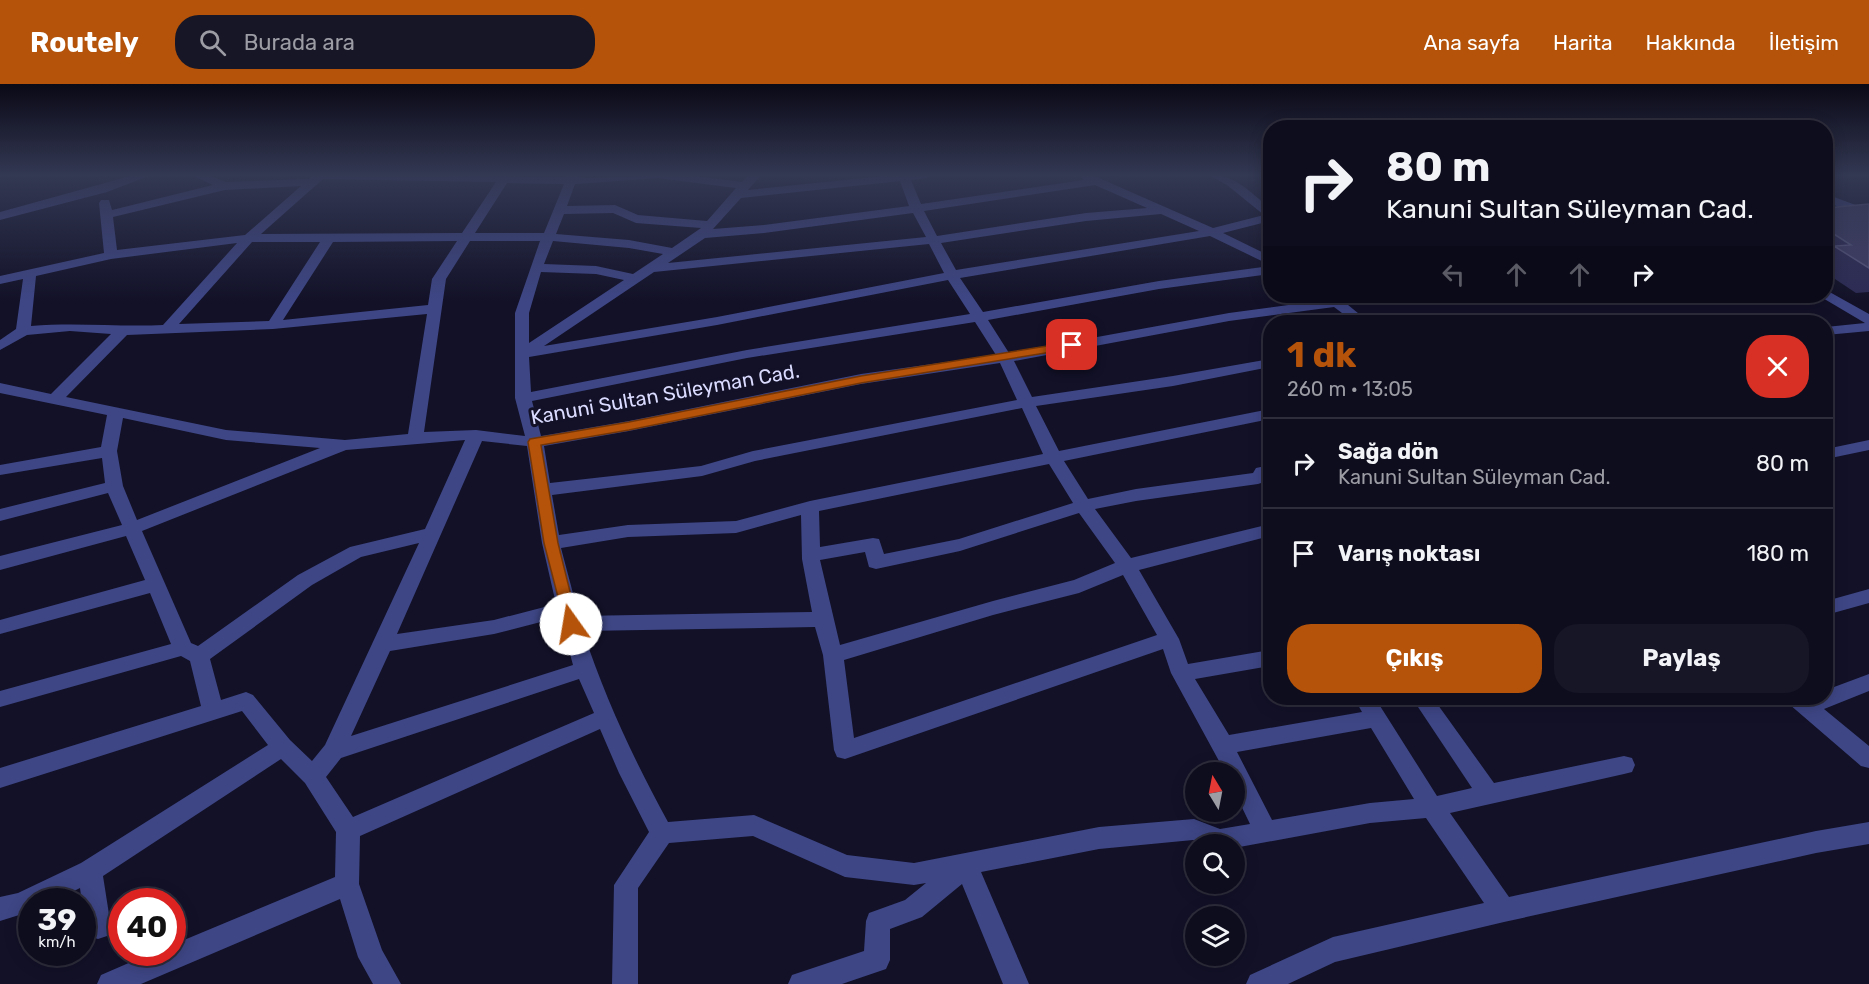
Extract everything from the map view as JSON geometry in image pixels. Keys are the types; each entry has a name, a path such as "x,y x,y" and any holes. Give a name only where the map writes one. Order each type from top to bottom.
{"street":[{"path":"106,217 111,255"},
{"path":"166,330 249,238 272,217"},
{"path":"415,438 439,279 480,217"},
{"path":"556,217 536,268 522,313 523,398 535,442 551,543 585,669 630,773 662,833"},
{"path":"632,217 706,230 764,229 847,217"},
{"path":"522,354 676,254 706,230 718,217"},
{"path":"921,217 952,275 1005,358 1053,457 1083,506 1127,566 1169,639 1181,673 1223,745 1266,832"},
{"path":"654,269 933,240 1086,217"},
{"path":"1179,217 1263,258"},
{"path":"522,354 717,321 952,275 1212,232 1263,217"},
{"path":"273,325 330,236"},
{"path":"0,280 111,255 249,238 548,237 629,244 676,254"},
{"path":"536,268 596,270 637,279"},
{"path":"523,398 747,354 979,317 1159,285 1263,271"},
{"path":"23,331 30,273"},
{"path":"1833,298 1869,320"},
{"name":"Kanuni Sultan Süleyman Cad.","path":"0,388 226,435 345,445 476,435 535,442 629,426 861,380 1005,358 1310,303"},
{"path":"1338,303 1353,315"},
{"path":"0,346 23,331 70,327 123,331 273,325 434,309"},
{"path":"1833,330 1869,327"},
{"path":"56,399 123,331"},
{"path":"543,490 702,471 753,456 1025,403 1173,381 1263,364"},
{"path":"116,412 110,451 114,486 157,584 191,652 213,711"},
{"path":"551,543 628,531 736,527 810,507 1263,415"},
{"path":"313,776 333,751 476,435"},
{"path":"0,563 133,528 345,445"},
{"path":"1833,453 1869,445"},
{"path":"0,470 110,451"},
{"path":"811,555 873,544 876,562 960,544 1083,506 1136,495 1258,478 1263,472"},
{"path":"0,514 114,486"},
{"path":"810,507 811,555 823,619 833,655 845,750 1169,639"},
{"path":"833,655 993,608 1079,586 1127,566 1263,532"},
{"path":"0,699 191,652 305,580 356,552 431,534"},
{"path":"0,627 157,584"},
{"path":"1833,606 1869,596"},
{"path":"383,644 569,616 721,623 823,619"},
{"path":"1181,673 1263,659"},
{"path":"333,751 585,669"},
{"path":"1833,693 1869,682"},
{"path":"0,778 246,701 282,747 313,776 348,830 347,884 371,957 388,984"},
{"path":"1370,705 1432,807 1503,910"},
{"path":"1427,705 1488,793"},
{"path":"1806,705 1869,759"},
{"path":"348,830 607,717"},
{"path":"1223,745 1378,718"},
{"path":"0,909 21,904 90,870 282,747"},
{"path":"662,833 754,825 845,866 914,874 1099,838 1194,829 1219,840 1370,813 1432,807 1624,765"},
{"path":"624,984 626,885 662,833"},
{"path":"1259,984 1333,950 1503,910 1816,842 1869,833"},
{"path":"801,984 877,960 878,921 913,909 966,865"},
{"path":"966,865 1016,984"},
{"path":"90,870 98,927"},
{"path":"110,984 347,884"}],"building":[{"path":"1833,217 1869,217 1869,268 1834,246 1851,245 1833,233"}],"route":[{"path":"571,624 551,543 535,442 629,426 861,380 1005,358 1072,345"}]}
